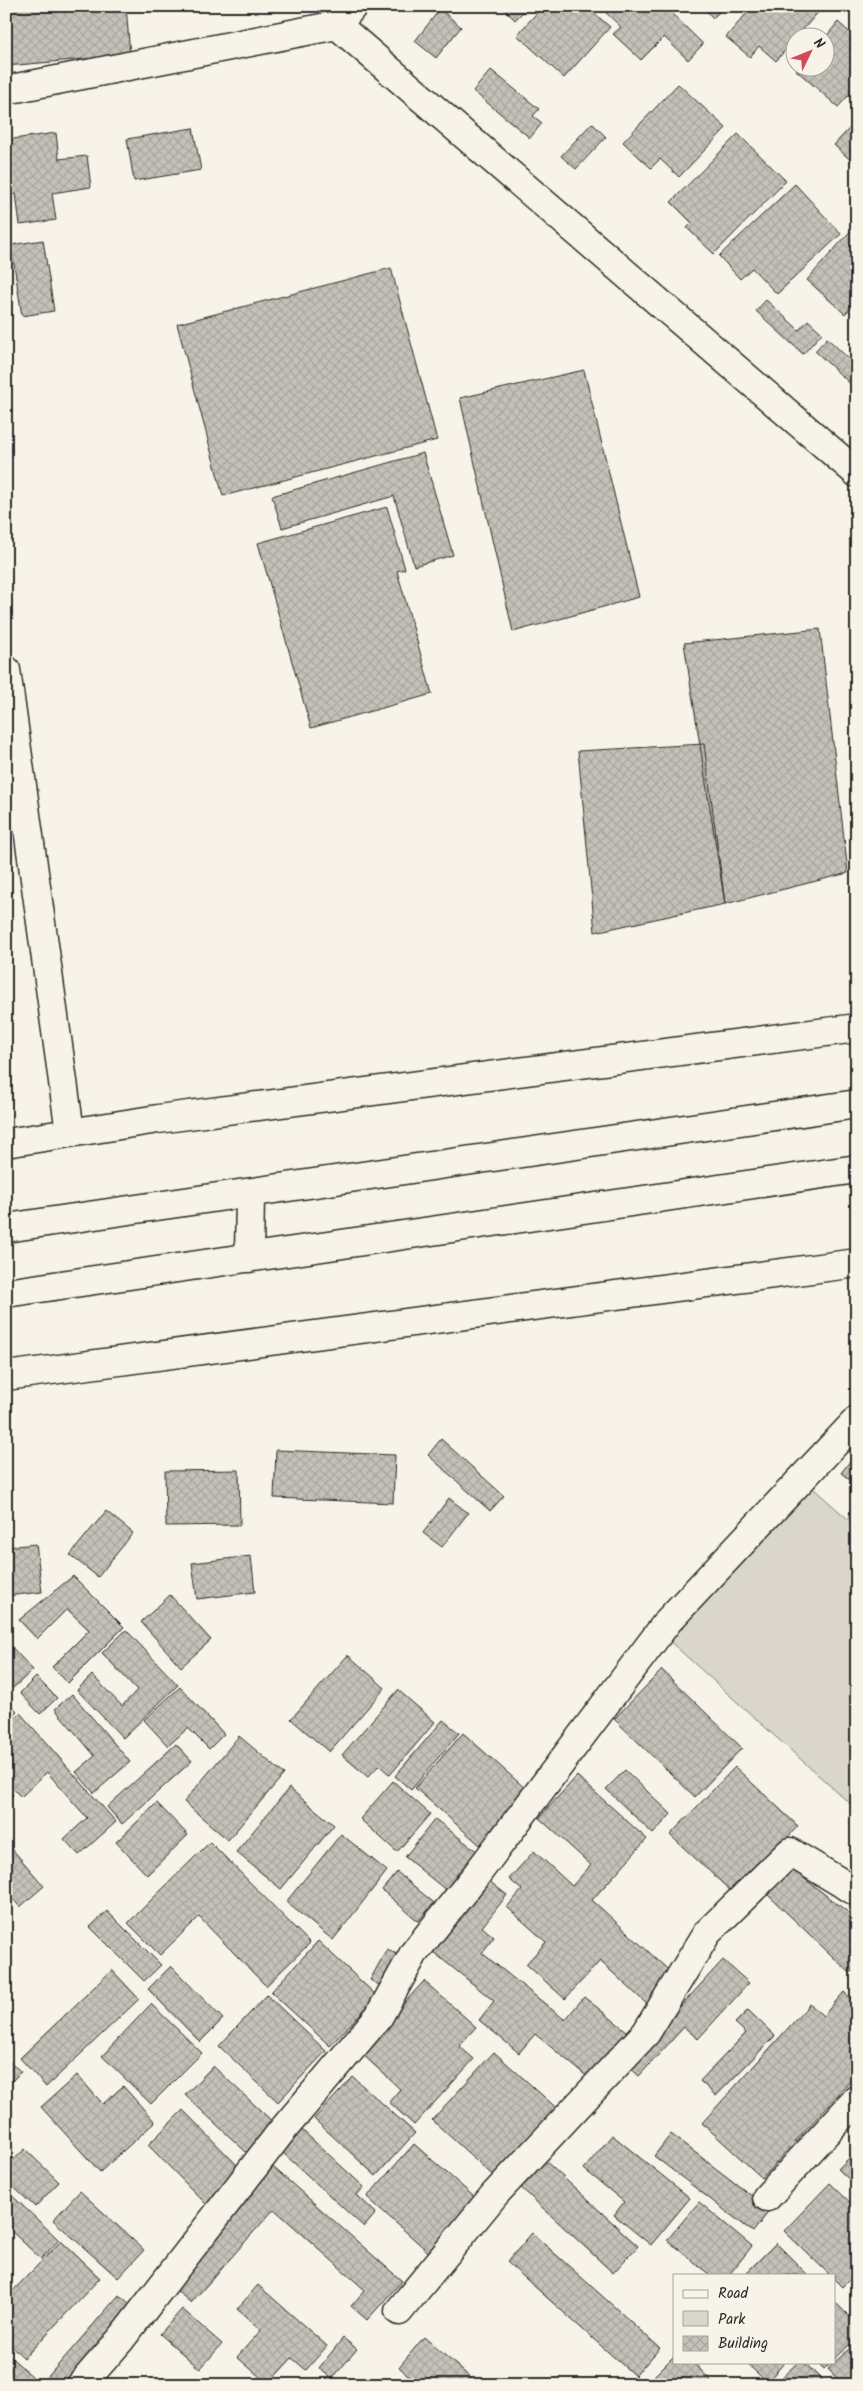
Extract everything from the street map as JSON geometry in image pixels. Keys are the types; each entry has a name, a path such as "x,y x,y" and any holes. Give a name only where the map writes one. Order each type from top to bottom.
{"street":[{"path":"6,90 345,16 857,474"},
{"path":"6,670 70,1132"},
{"path":"6,1143 70,1132 857,1028"},
{"path":"6,1228 250,1194 857,1104"},
{"path":"6,1293 857,1169"},
{"path":"249,1258 250,1194"},
{"path":"6,1376 857,1263"},
{"path":"81,2385 121,2339 282,2132 379,2016 414,1952 477,1874 668,1620 857,1420"},
{"path":"399,2311 495,2194 646,2033 707,1933 790,1852 856,1891"},
{"path":"767,2198 857,2099"}],"green space":[{"path":"806,1482 857,1527 857,1810 666,1638"}],"building":[{"path":"6,6 126,6 130,55 6,66"},
{"path":"501,6 529,6 515,20"},
{"path":"543,6 586,6 610,27 564,78 517,35"},
{"path":"599,6 664,6 703,44 688,60 664,37 641,60 613,34 621,27"},
{"path":"702,6 725,6 713,18"},
{"path":"753,6 816,6 820,10 804,28 786,28 786,49 776,61 759,46 750,57 726,37"},
{"path":"440,9 461,27 436,58 415,41"},
{"path":"838,22 857,39 857,86 838,107 805,78 836,78 836,28 833,28"},
{"path":"491,70 539,109 533,116 542,123 530,138 473,91"},
{"path":"678,84 726,128 679,177 660,159 651,168 623,142"},
{"path":"857,120 857,166 834,145"},
{"path":"592,123 606,137 576,169 561,156"},
{"path":"193,128 201,170 134,181 127,139"},
{"path":"56,133 59,159 87,156 91,187 52,193 56,220 20,225 16,194 6,195 6,140"},
{"path":"738,134 786,181 714,254 687,228 692,223 671,202"},
{"path":"795,184 841,234 777,294 752,268 740,279 719,256"},
{"path":"855,226 857,228 857,301 845,314 807,280"},
{"path":"43,240 54,311 22,316 11,245"},
{"path":"391,268 437,440 223,496 177,324"},
{"path":"766,300 799,330 808,320 822,333 803,354 756,311"},
{"path":"827,338 850,360 857,352 857,390 815,351"},
{"path":"584,370 639,597 513,632 460,398"},
{"path":"423,453 453,555 414,566 394,496 282,528 272,496"},
{"path":"387,507 405,569 397,571 432,694 311,728 258,543"},
{"path":"820,629 848,873 725,904 684,643"},
{"path":"704,744 725,904 595,932 578,751"},
{"path":"441,1439 504,1496 490,1511 428,1455"},
{"path":"276,1450 395,1455 393,1503 274,1498"},
{"path":"857,1452 857,1485 841,1473"},
{"path":"239,1470 240,1525 166,1526 165,1471"},
{"path":"449,1498 468,1513 442,1547 423,1533"},
{"path":"106,1511 133,1533 98,1577 70,1555"},
{"path":"36,1544 42,1592 6,1596 6,1547"},
{"path":"251,1556 255,1592 197,1599 192,1563"},
{"path":"73,1576 124,1627 68,1683 52,1667 89,1630 67,1609 37,1639 19,1620"},
{"path":"170,1595 211,1640 181,1667 141,1622"},
{"path":"126,1630 178,1685 123,1738 77,1690 92,1675 122,1706 137,1690 102,1653"},
{"path":"6,1641 33,1670 13,1688 6,1681"},
{"path":"348,1655 385,1688 329,1752 291,1719"},
{"path":"662,1670 742,1748 695,1797 614,1719"},
{"path":"36,1677 57,1698 40,1714 20,1693"},
{"path":"180,1687 224,1734 209,1749 188,1728 168,1746 144,1720"},
{"path":"398,1690 435,1722 390,1775 379,1765 368,1777 342,1755"},
{"path":"72,1694 130,1762 94,1793 76,1772 95,1756 55,1709"},
{"path":"6,1699 17,1711 6,1720"},
{"path":"20,1713 116,1822 79,1855 64,1839 87,1818 47,1772 21,1797 6,1781 6,1725"},
{"path":"443,1720 459,1733 411,1790 395,1776"},
{"path":"463,1733 527,1790 480,1845 415,1788"},
{"path":"239,1736 284,1774 228,1840 184,1802"},
{"path":"176,1744 192,1761 122,1824 107,1807"},
{"path":"735,1767 798,1826 734,1894 670,1835"},
{"path":"625,1770 671,1814 653,1834 606,1789"},
{"path":"577,1776 647,1839 592,1900 676,1977 649,2006 600,1961 565,1999 526,1964 546,1942 507,1907 522,1890 509,1879 534,1851 572,1886 591,1865 539,1818"},
{"path":"393,1781 430,1814 397,1852 360,1819"},
{"path":"6,1787 13,1795 6,1800"},
{"path":"289,1788 334,1825 281,1889 236,1852"},
{"path":"157,1803 188,1835 147,1875 116,1842"},
{"path":"435,1819 483,1856 452,1895 405,1857"},
{"path":"341,1834 387,1871 333,1940 286,1902"},
{"path":"6,1842 44,1886 20,1907 6,1891"},
{"path":"210,1842 310,1943 266,1986 199,1917 160,1955 128,1923"},
{"path":"789,1867 857,1919 857,1967 850,1973 768,1895"},
{"path":"397,1872 434,1903 418,1921 382,1890"},
{"path":"489,1881 507,1895 482,1927 494,1937 482,1953 565,2020 584,1997 633,2036 595,2083 535,2034 519,2053 479,2020 494,2001 432,1951"},
{"path":"107,1911 161,1965 144,1981 90,1927"},
{"path":"318,1941 377,1996 330,2046 271,1992"},
{"path":"387,1949 406,1959 388,1990 370,1980"},
{"path":"723,1960 749,1983 698,2039 684,2027 639,2076 627,2065"},
{"path":"171,1966 223,2019 200,2042 148,1989"},
{"path":"112,1970 139,1999 46,2087 20,2058"},
{"path":"424,1981 476,2027 459,2046 474,2059 414,2125 389,2102 400,2089 360,2052"},
{"path":"844,1992 857,2004 857,2037 851,2044 857,2050 857,2074 762,2178 702,2123 810,2004 823,2016"},
{"path":"267,1995 326,2051 278,2102 219,2046"},
{"path":"151,2004 202,2053 151,2104 102,2056"},
{"path":"748,2010 775,2036 716,2096 700,2081 746,2033 735,2023"},
{"path":"494,2052 562,2113 500,2182 432,2120"},
{"path":"6,2058 21,2072 6,2087"},
{"path":"213,2066 275,2124 247,2153 185,2095"},
{"path":"77,2075 103,2104 123,2086 155,2122 100,2172 41,2107"},
{"path":"353,2077 415,2133 376,2176 314,2119"},
{"path":"183,2110 242,2170 207,2205 148,2145"},
{"path":"302,2130 364,2187 357,2195 376,2213 364,2227 282,2152"},
{"path":"671,2134 770,2210 753,2232 654,2156"},
{"path":"612,2135 690,2198 651,2245 614,2215 624,2202 584,2169"},
{"path":"414,2144 481,2203 434,2257 367,2197"},
{"path":"25,2149 59,2182 35,2207 6,2180 6,2167"},
{"path":"857,2150 857,2187 838,2169"},
{"path":"541,2157 638,2246 613,2273 517,2184"},
{"path":"273,2167 402,2281 367,2320 351,2306 365,2290 274,2209 191,2303 169,2284"},
{"path":"830,2183 857,2209 857,2272 842,2287 836,2281 836,2274 829,2274 784,2231"},
{"path":"6,2190 59,2240 41,2259 6,2226"},
{"path":"80,2191 144,2250 118,2278 53,2220"},
{"path":"699,2202 752,2246 730,2274 709,2274 667,2240"},
{"path":"532,2233 660,2348 635,2376 507,2262"},
{"path":"61,2241 100,2278 24,2358 6,2341 6,2298"},
{"path":"776,2243 807,2274 745,2274"},
{"path":"258,2285 327,2346 306,2370 292,2358 268,2384 237,2357 261,2330 237,2309"},
{"path":"119,2295 138,2310 73,2385 50,2385 45,2380"},
{"path":"836,2303 857,2324 857,2337 836,2358"},
{"path":"182,2309 222,2344 200,2369 160,2334"},
{"path":"424,2337 479,2385 419,2385 399,2367"},
{"path":"343,2338 357,2349 332,2379 319,2368"},
{"path":"857,2341 857,2385 843,2385 828,2369 836,2364 836,2361"},
{"path":"6,2353 42,2385 6,2385"},
{"path":"673,2357 673,2364 695,2364 715,2385 645,2385"},
{"path":"747,2364 783,2364 767,2382"},
{"path":"796,2364 806,2364 827,2385 774,2385"},
{"path":"818,2364 830,2364 824,2370"}]}
